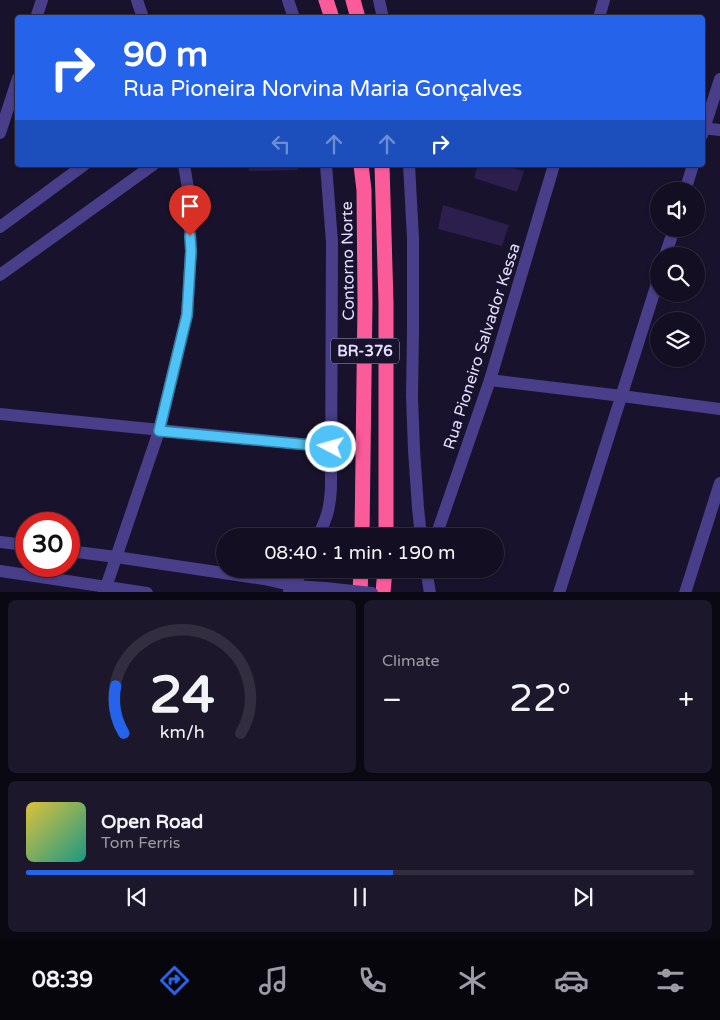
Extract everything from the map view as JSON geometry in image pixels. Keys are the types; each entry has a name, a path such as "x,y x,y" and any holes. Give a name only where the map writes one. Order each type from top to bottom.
{"highway":[{"path":"326,0 331,15"},
{"path":"353,0 357,15"},
{"name":"Contorno Norte","path":"361,167 364,190 365,302 362,528"},
{"name":"BR-376","path":"382,167 386,303 386,528"},
{"path":"360,592 361,578"},
{"path":"384,592 385,578"}],"street":[{"path":"37,15 42,0"},
{"path":"137,0 142,15"},
{"path":"288,0 292,15"},
{"path":"379,0 382,15"},
{"path":"600,15 604,0"},
{"path":"705,125 720,79"},
{"path":"0,133 15,87"},
{"path":"705,131 720,130"},
{"path":"0,227 81,167"},
{"path":"0,276 150,167"},
{"path":"105,589 159,431 187,315 191,251 188,188 184,167"},
{"path":"322,528 330,505 331,447 332,242 326,167"},
{"path":"408,167 413,238 413,432 420,528"},
{"name":"Rua Pioneiro Salvador Kessa","path":"439,528 490,380 553,167"},
{"path":"688,182 692,167"},
{"path":"559,592 651,302"},
{"path":"490,380 720,409"},
{"path":"0,414 331,447"},
{"path":"686,592 720,483"},
{"path":"0,542 15,544"},
{"path":"80,552 264,579 291,589 325,588 372,592"},
{"path":"0,572 105,589 146,592"},
{"path":"291,589 297,578"},
{"path":"428,578 430,592"}],"building":[{"path":"249,167 298,167 298,170 249,171"},
{"path":"477,167 510,167 524,171 517,192 474,178"},
{"path":"443,205 509,225 502,246 438,229"}],"route":[{"path":"190,236 191,251 187,315 159,431 331,447"}]}
